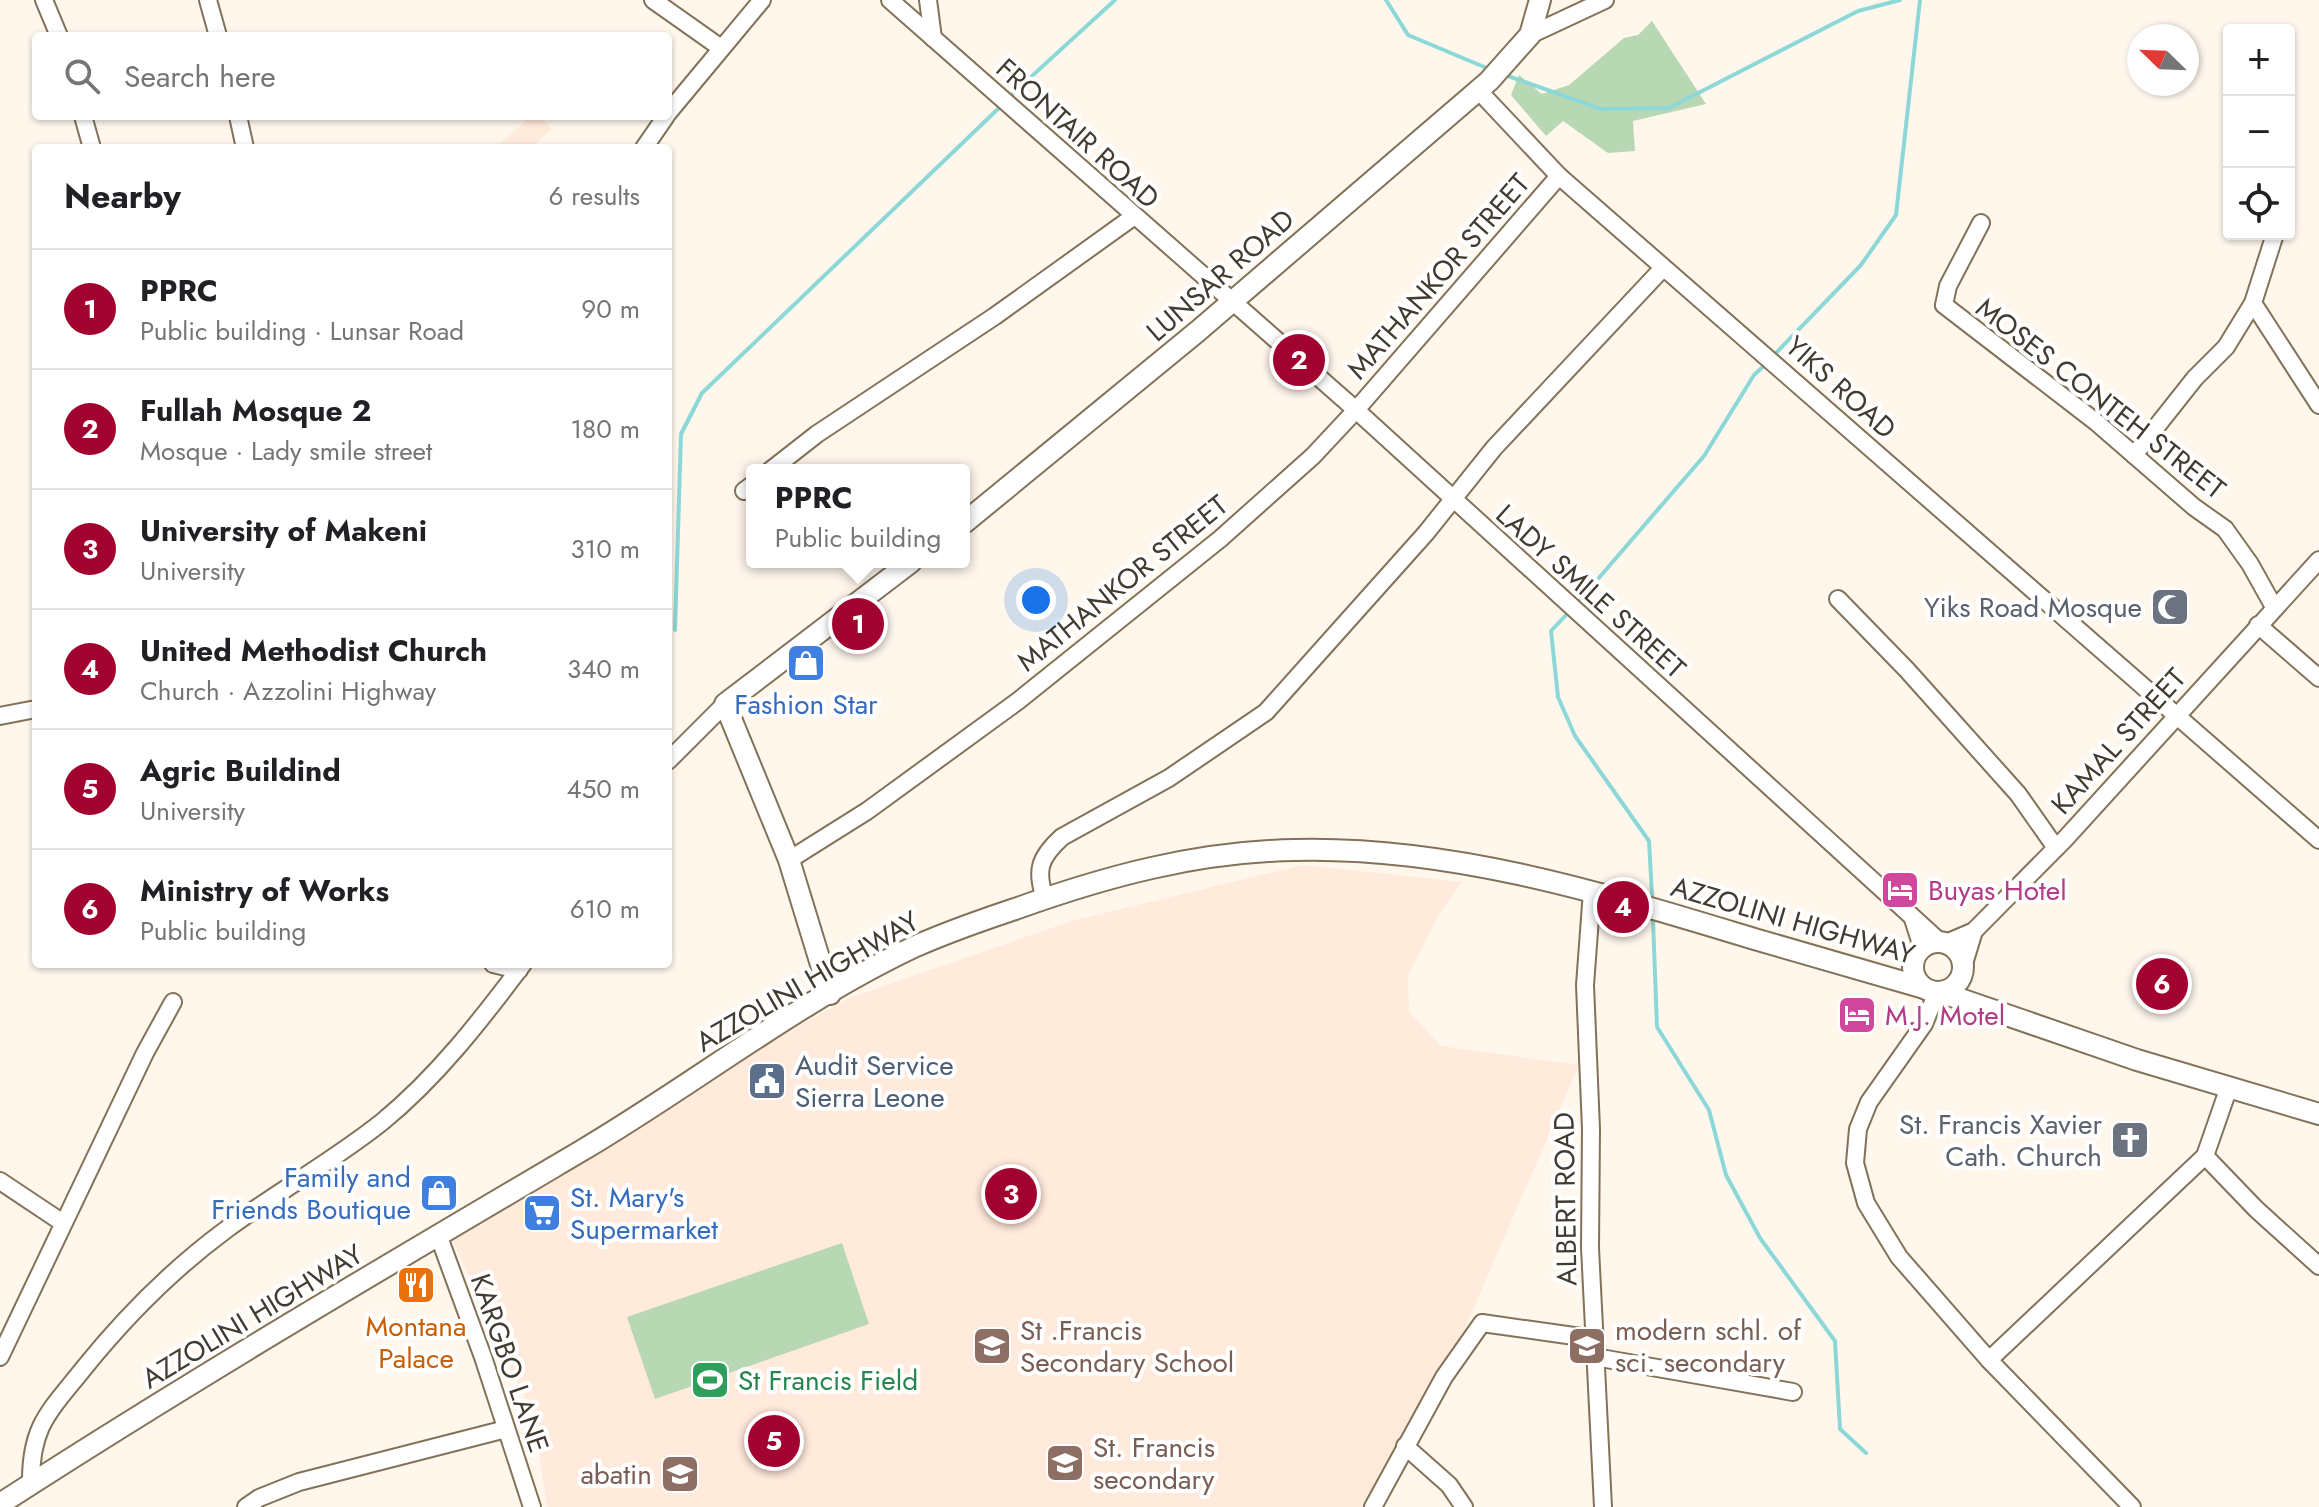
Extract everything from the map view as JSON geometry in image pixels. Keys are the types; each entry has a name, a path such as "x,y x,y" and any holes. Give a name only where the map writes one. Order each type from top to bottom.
{"main road":[{"path":"1530,35 1540,0"},
{"name":"LUNSAR ROAD","path":"970,518 1231,303 1484,85 1530,35"},
{"path":"830,994 789,860 725,704 903,568"},
{"name":"AZZOLINI HIGHWAY","path":"2,1498 31,1485 243,1352 439,1237 830,994 916,947 1045,898 1163,863 1206,855 1297,849 1432,858 1493,868 1592,891 1987,1006 2137,1060 2319,1114"},
{"path":"1930,948 1917,980 1934,991 1953,987 1962,971"},
{"path":"1880,974 1930,948 1961,956 1962,971 1987,1006"}],"street":[{"path":"44,0 57,32"},
{"path":"208,0 217,32"},
{"path":"653,0 721,48"},
{"path":"672,108 762,0"},
{"name":"FRONTAIR ROAD","path":"890,0 1231,303"},
{"path":"928,0 933,38"},
{"path":"1530,35 1605,0"},
{"name":"YIKS ROAD","path":"1484,85 1559,176 2319,840"},
{"path":"84,120 91,144"},
{"path":"239,120 244,144"},
{"path":"647,144 663,120"},
{"name":"MATHANKOR STREET","path":"789,860 867,811 1018,701 1124,618 1313,456 1559,176"},
{"path":"779,464 817,434 995,316 1133,217"},
{"name":"MOSES CONTEH STREET","path":"1981,223 1948,286 1944,305 2225,529 2250,564 2274,607"},
{"path":"2134,455 2195,378 2226,347 2253,303 2273,240"},
{"path":"1045,898 1039,866 1044,853 1072,831 1224,744 1266,712 1453,500 1494,448 1663,268"},
{"name":"LADY SMILE STREET","path":"1231,303 1356,410 1913,919 1930,948"},
{"path":"2253,303 2319,405"},
{"name":"KAMAL STREET","path":"1930,948 1974,931 2056,848 2319,560"},
{"path":"1838,599 1907,670 2018,794 2056,848"},
{"path":"2258,625 2319,678"},
{"path":"672,757 725,704"},
{"path":"0,716 32,710"},
{"name":"ALBERT ROAD","path":"1592,891 1585,985 1595,1357 1603,1507"},
{"path":"1962,971 1974,931"},
{"path":"31,1485 30,1459 41,1423 141,1305 185,1262 229,1228 382,1121 478,1025 520,968"},
{"path":"1934,991 1924,1024 1863,1115 1855,1163 1866,1203 1899,1257 1989,1360 2132,1507"},
{"path":"0,1357 173,1002"},
{"path":"1989,1360 2205,1156 2229,1087"},
{"path":"2205,1156 2256,1209 2319,1266"},
{"path":"0,1181 63,1223"},
{"name":"KARGBO LANE","path":"439,1237 532,1507"},
{"path":"1373,1507 1444,1377 1482,1323 1595,1339"},
{"path":"1595,1357 1793,1392"},
{"path":"246,1507 259,1498 299,1482 506,1429"},
{"path":"1405,1446 1449,1485 1464,1507"}],"shaded area":[{"path":"526,120 544,120 552,129 535,144 500,144"},
{"path":"1303,865 1462,882 1440,913 1408,975 1409,1012 1441,1046 1579,1065 1462,1335 1367,1507 547,1507 534,1419 445,1224 849,998 1072,921"}],"green space":[{"path":"1652,21 1706,104 1633,121 1635,151 1608,153 1563,121 1546,136 1511,95 1519,75 1542,94 1569,85 1624,38 1638,35"},
{"path":"842,1243 869,1324 655,1399 627,1317"}],"waterway":[{"path":"1009,97 1115,0"},
{"path":"1386,0 1408,35 1489,69"},
{"path":"1505,75 1601,109 1669,108 1858,11 1900,0"},
{"path":"1774,355 1861,265 1896,215 1920,0"},
{"path":"675,630 681,434 702,393 999,108"},
{"path":"1579,601 1704,456 1754,375 1766,364"},
{"path":"1566,615 1551,631 1558,697 1575,736 1649,841 1652,895"},
{"path":"1653,920 1657,1027 1709,1110 1726,1175 1760,1238 1835,1341 1840,1429 1866,1453"}],"place":[{"name":"Fullah Mosque 2","path":"1299,360"},
{"name":"Yiks Road Mosque","path":"2170,607"},
{"name":"PPRC","path":"858,624"},
{"name":"Fashion Star","path":"806,663"},
{"name":"Buyas Hotel","path":"1900,890"},
{"name":"United Methodist Church","path":"1623,907"},
{"name":"Ministry of Works","path":"2162,984"},
{"name":"M.J. Motel","path":"1857,1015"},
{"name":"Audit Service Sierra Leone","path":"767,1081"},
{"name":"St. Francis Xavier Cath. Church","path":"2130,1140"},
{"name":"Family and Friends Boutique","path":"439,1193"},
{"name":"University of Makeni","path":"1011,1194"},
{"name":"St. Mary's Supermarket","path":"542,1213"},
{"name":"Montana Palace","path":"416,1285"},
{"name":"St .Francis Secondary School","path":"992,1346"},
{"name":"modern schl. of sci. secondary","path":"1587,1346"},
{"name":"St Francis Field","path":"710,1380"},
{"name":"Agric Buildind","path":"774,1441"},
{"name":"St. Francis secondary","path":"1065,1463"},
{"name":"abatin","path":"680,1474"}]}
